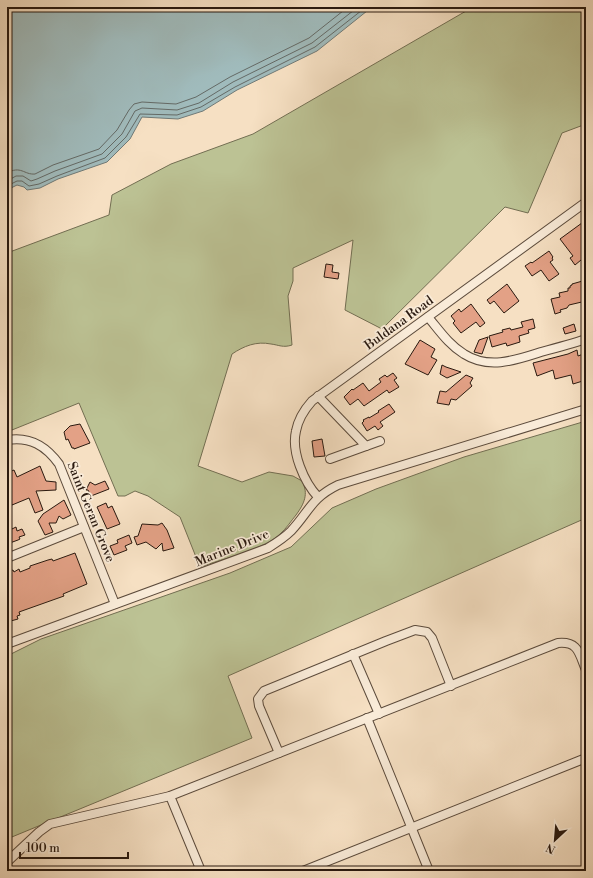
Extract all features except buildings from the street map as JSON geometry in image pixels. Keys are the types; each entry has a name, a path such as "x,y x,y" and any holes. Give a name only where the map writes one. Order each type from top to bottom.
{"street":[{"name":"Buldana Road","path":"318,497 308,484 300,467 295,443 295,432 299,420 306,409 318,396 586,202"},
{"path":"428,317 451,344 464,355 478,361 509,362 586,339"},
{"path":"318,396 366,446"},
{"name":"Marine Drive","path":"7,644 268,548 281,540 292,530 318,497 327,490 356,479 586,409"},
{"name":"Saint Geran Grove","path":"7,440 19,439 42,446 59,464 115,604"},
{"path":"330,458 380,441"},
{"path":"7,558 84,527"},
{"path":"279,754 259,706 258,699 264,691 276,684 415,630 427,632 432,638 451,686"},
{"path":"7,862 39,832 50,824 170,796 558,643 571,644 576,648 586,670"},
{"path":"353,654 379,714"},
{"path":"367,718 429,871"},
{"path":"303,871 586,758"},
{"path":"170,796 201,871"}],"green space":[{"path":"473,7 586,7 586,124 562,133 528,213 505,207 382,329 345,310 353,240 293,268 293,281 288,296 292,345 284,346 260,343 246,347 232,354 198,466 242,482 269,472 293,476 302,481 305,490 305,499 296,515 282,532 274,539 254,549 200,567 180,517 148,496 135,491 125,496 118,496 79,403 7,432 7,253 109,215 112,195 171,164 253,134"},
{"path":"586,421 586,518 228,676 252,738 7,839 7,656 41,639 230,573 291,547 332,508 376,489 464,457"}],"water":[{"path":"7,7 372,7 317,51 237,90 203,111 178,119 142,117 130,139 107,162 58,179 40,188 27,190 24,187 17,185 7,190"}]}
